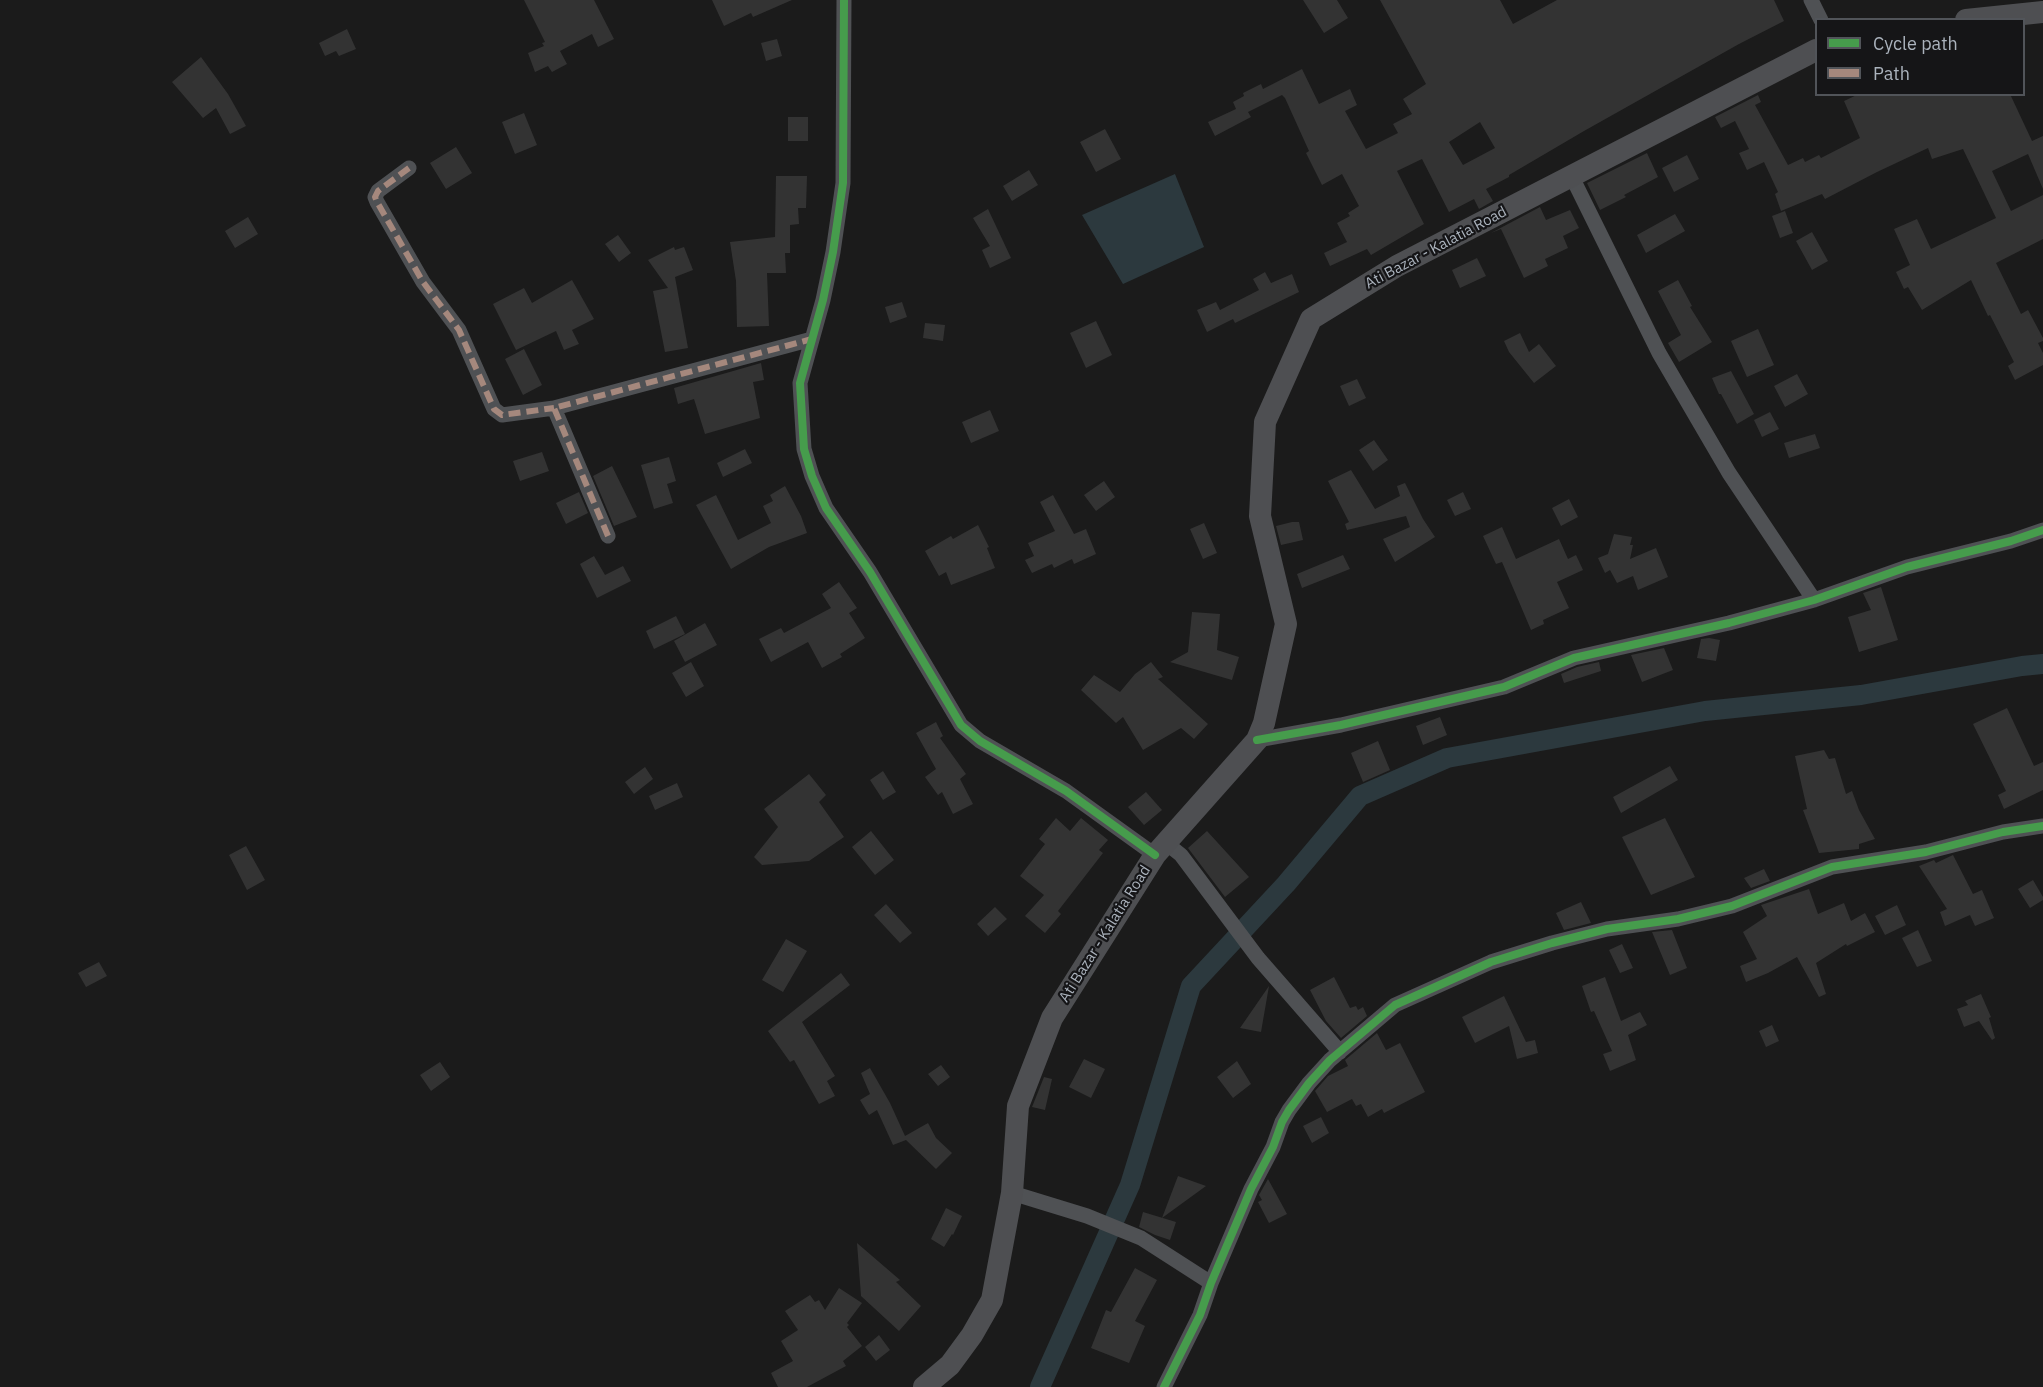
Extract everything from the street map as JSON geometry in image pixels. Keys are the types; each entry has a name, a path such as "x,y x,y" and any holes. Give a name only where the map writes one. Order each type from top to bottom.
{"main road":[{"path":"1985,18 2043,12"},
{"name":"Ati Bazar - Kalatia Road","path":"924,1387 950,1365 972,1335 992,1300 1012,1194 1018,1106 1052,1018 1161,849 1257,740 1264,723 1286,624 1260,516 1265,422 1311,319 1397,266 1815,51"}],"street":[{"path":"844,0 843,183 833,252 800,383 804,449 812,476 826,508 870,573 961,725 980,741 1161,849 1181,855 1258,958 1340,1052"},
{"path":"1811,0 1820,18"},
{"path":"409,168 378,191 375,197 423,282 459,330 494,409 502,415 554,408 812,339"},
{"path":"1572,177 1659,353 1729,473 1814,600"},
{"path":"554,408 608,536"},
{"path":"1257,740 1341,725 1504,687 1574,658 1730,623 1814,600 1907,567 2011,541 2043,530"},
{"path":"1164,1387 1200,1315 1211,1282 1251,1189 1273,1147 1282,1122 1308,1083 1395,1005 1491,962 1607,929 1678,919 1732,906 1832,867 1926,852 2003,832 2043,826"},
{"path":"1012,1194 1087,1216 1141,1238 1211,1282"}],"shaded area":[{"path":"1175,174 1204,247 1123,284 1082,215"}],"building":[{"path":"524,0 594,0 614,39 598,47 592,34 560,51 567,64 552,72 548,66 535,72 528,53 544,46 542,43 545,42"},
{"path":"712,0 792,0 753,17 751,13 724,26"},
{"path":"1303,0 1337,0 1348,18 1324,33"},
{"path":"1380,0 1500,0 1513,24 1557,0 1774,0 1784,21 1584,131 1486,189 1493,201 1479,209 1474,199 1449,212 1422,159 1397,171 1424,224 1371,255 1367,249 1330,266 1324,253 1347,242 1337,223 1350,216 1348,213 1359,206 1342,174 1322,185 1306,153 1309,151 1285,98 1282,95 1248,112 1251,117 1215,136 1208,122 1236,109 1233,102 1244,96 1243,93 1261,84 1263,89 1302,69 1319,104 1350,89 1357,105 1345,111 1366,149 1398,133 1393,124 1412,114 1403,99 1426,84","holes":["1480,122 1495,148 1463,165 1449,142"]},
{"path":"347,29 356,49 339,56 336,51 325,56 319,43"},
{"path":"777,39 782,56 766,61 761,43"},
{"path":"201,57 228,94 246,126 230,134 216,108 203,118 172,82"},
{"path":"1758,95 1761,102 1755,105 1788,165 1803,158 1805,162 1819,155 1821,158 1860,138 1844,101 1855,96 2011,96 2032,141 2043,136 2043,189 2028,154 1992,171 2011,211 2043,195 2043,239 1996,263 2021,314 2028,310 2043,338 2043,341 2038,343 2043,353 2043,365 2015,380 2008,366 2014,362 1971,280 1922,310 1908,287 1904,289 1896,272 1910,265 1894,229 1917,219 1931,249 1996,218 1963,149 1932,159 1928,148 1825,199 1822,194 1781,211 1775,194 1778,192 1764,162 1747,170 1739,153 1749,149 1735,121 1721,128 1715,117"},
{"path":"524,113 537,145 515,154 502,122"},
{"path":"788,117 808,117 808,141 788,141"},
{"path":"1105,129 1121,159 1096,172 1080,142"},
{"path":"456,147 472,173 446,189 430,163"},
{"path":"1647,153 1658,177 1600,210 1587,183"},
{"path":"1687,155 1699,179 1674,192 1662,168"},
{"path":"1029,170 1038,185 1012,201 1003,186"},
{"path":"776,176 807,176 806,208 798,208 799,224 790,225 790,253 785,253 786,273 767,273 769,326 737,327 736,281 730,242 775,237"},
{"path":"1540,207 1546,220 1570,210 1579,228 1563,236 1568,248 1545,259 1548,266 1524,278 1501,229 1491,233"},
{"path":"988,209 1011,258 990,268 982,250 990,246 973,218"},
{"path":"1785,211 1793,233 1780,238 1772,216"},
{"path":"1675,214 1685,231 1646,253 1637,235"},
{"path":"248,217 258,234 235,248 225,231"},
{"path":"1812,232 1828,261 1812,270 1796,241"},
{"path":"618,235 631,253 619,262 605,244"},
{"path":"674,247 675,250 684,247 693,270 675,277 688,348 665,352 653,291 668,288 648,260"},
{"path":"1477,258 1486,276 1460,288 1452,270"},
{"path":"1265,272 1271,283 1292,274 1299,292 1235,323 1233,319 1207,332 1197,310 1216,302 1220,310 1259,290 1253,279"},
{"path":"572,280 594,319 572,330 579,344 564,350 556,331 516,350 493,304 524,288 532,303"},
{"path":"1678,280 1692,306 1690,307 1712,342 1679,362 1668,343 1681,335 1658,291"},
{"path":"902,302 907,317 890,323 885,307"},
{"path":"1096,321 1112,355 1086,368 1070,333"},
{"path":"925,323 945,325 943,341 923,338"},
{"path":"1758,329 1774,365 1747,377 1731,341"},
{"path":"1520,333 1529,352 1539,344 1556,366 1534,383 1509,352 1504,341"},
{"path":"524,349 542,385 523,395 505,359"},
{"path":"761,363 764,380 753,382 760,418 705,434 694,399 678,404 674,388"},
{"path":"1731,371 1754,414 1737,424 1712,378"},
{"path":"1797,374 1808,394 1785,407 1774,386"},
{"path":"1357,379 1366,398 1349,406 1340,386"},
{"path":"990,410 999,431 971,443 962,422"},
{"path":"1770,412 1779,429 1762,437 1754,420"},
{"path":"1815,434 1820,448 1789,458 1784,443"},
{"path":"1374,440 1388,460 1373,471 1359,450"},
{"path":"745,449 752,463 723,477 717,463"},
{"path":"542,452 549,471 520,481 513,461"},
{"path":"669,457 676,481 667,484 673,503 654,509 641,465"},
{"path":"612,466 637,517 614,526 593,476"},
{"path":"1351,470 1375,509 1400,496 1397,486 1405,483 1435,537 1395,562 1383,539 1410,527 1406,516 1347,530 1345,524 1349,522 1328,481"},
{"path":"1104,481 1115,497 1096,511 1084,495"},
{"path":"785,486 807,533 769,547 731,569 696,505 716,495 738,540 771,523 763,506 773,501 770,495"},
{"path":"579,492 588,513 566,524 556,503"},
{"path":"1463,492 1471,509 1455,516 1447,500"},
{"path":"1053,495 1074,534 1086,529 1096,554 1074,564 1072,559 1054,568 1052,564 1032,573 1025,560 1034,556 1028,543 1055,531 1040,502"},
{"path":"1569,499 1578,517 1561,526 1552,508"},
{"path":"1299,522 1303,540 1281,545 1276,526"},
{"path":"1204,523 1217,553 1203,559 1190,529"},
{"path":"978,525 989,547 987,548 995,568 951,585 946,572 939,576 925,551 951,536 953,539"},
{"path":"1502,527 1516,559 1559,539 1568,559 1576,555 1583,570 1557,582 1569,608 1543,620 1544,624 1531,630 1502,562 1496,564 1483,536"},
{"path":"1614,534 1632,537 1630,559 1656,548 1668,577 1638,590 1633,576 1617,583 1610,570 1605,573 1598,558 1608,554"},
{"path":"1343,555 1350,569 1302,588 1297,574"},
{"path":"594,556 605,575 623,566 631,581 597,598 580,564"},
{"path":"839,582 857,608 849,613 865,638 840,654 842,657 822,668 808,642 771,662 759,639 781,628 784,633 831,608 822,594"},
{"path":"1881,587 1898,640 1859,652 1848,617 1871,610 1863,593"},
{"path":"1192,612 1220,614 1217,650 1239,657 1232,680 1170,662 1188,652"},
{"path":"676,616 685,634 654,649 646,631"},
{"path":"705,623 717,645 685,662 674,641"},
{"path":"1701,639 1720,640 1716,661 1697,658"},
{"path":"1664,648 1673,670 1642,682 1631,655"},
{"path":"691,662 704,686 686,697 672,673"},
{"path":"1151,662 1163,677 1158,679 1208,724 1194,739 1181,728 1143,750 1123,717 1116,723 1081,690 1094,675 1120,692 1135,674"},
{"path":"1599,662 1601,671 1564,683 1561,674 1577,667"},
{"path":"2007,708 2034,766 2043,762 2043,790 2004,809 1998,795 2006,791 1973,724"},
{"path":"1440,717 1447,735 1423,745 1416,726"},
{"path":"936,722 943,736 940,738 966,774 960,779 973,804 953,814 942,792 938,795 925,777 936,769 916,733"},
{"path":"1378,741 1390,770 1363,782 1351,753"},
{"path":"1824,750 1829,759 1835,758 1846,794 1852,791 1859,810 1875,839 1859,844 1859,849 1819,853 1803,810 1807,809 1795,756"},
{"path":"1670,766 1678,780 1621,813 1613,797"},
{"path":"645,767 653,779 634,794 625,782"},
{"path":"883,771 896,792 883,800 870,780"},
{"path":"809,774 826,795 819,802 844,837 809,861 762,865 754,857 778,827 764,809"},
{"path":"677,783 683,797 655,810 649,796"},
{"path":"1146,792 1162,810 1144,825 1128,807"},
{"path":"1056,818 1070,831 1081,818 1108,840 1099,850 1103,853 1058,911 1061,914 1045,933 1025,916 1044,895 1020,876 1045,844 1039,839"},
{"path":"1665,818 1695,877 1651,895 1622,837"},
{"path":"871,831 894,860 875,875 852,847"},
{"path":"1207,831 1249,877 1225,897 1188,848"},
{"path":"246,846 265,880 247,890 229,855"},
{"path":"1953,855 1973,894 1982,890 1994,918 1975,926 1970,915 1945,926 1940,912 1947,909 1919,866 1934,860 1936,863"},
{"path":"1764,869 1770,881 1751,888 1744,878"},
{"path":"2033,880 2043,900 2030,908 2018,889"},
{"path":"1809,889 1818,914 1844,903 1851,921 1865,913 1875,932 1847,946 1846,944 1816,963 1826,994 1819,997 1797,957 1746,982 1740,966 1757,959 1743,932 1767,916 1761,905"},
{"path":"1581,902 1591,923 1564,930 1556,913"},
{"path":"886,904 912,933 900,943 874,915"},
{"path":"1897,905 1906,925 1885,935 1875,916"},
{"path":"995,907 1007,919 988,936 977,924"},
{"path":"1672,930 1687,968 1670,975 1652,932"},
{"path":"1918,930 1932,961 1917,967 1902,938"},
{"path":"786,939 807,951 783,992 762,980"},
{"path":"1622,944 1633,968 1620,973 1609,950"},
{"path":"99,962 107,976 86,987 78,973"},
{"path":"841,973 850,985 802,1022 835,1076 827,1081 835,1096 819,1104 794,1060 790,1062 768,1031"},
{"path":"1334,977 1350,1008 1356,1006 1358,1010 1363,1007 1367,1016 1341,1038 1326,1021 1310,990"},
{"path":"1605,977 1621,1021 1640,1012 1647,1025 1628,1035 1636,1060 1610,1071 1603,1054 1612,1051 1594,1011 1591,1012 1582,986"},
{"path":"1269,986 1261,1032 1240,1028"},
{"path":"1981,994 1991,1017 1989,1018 1995,1038 1992,1040 1979,1021 1964,1027 1957,1009 1968,1005 1965,1001"},
{"path":"1504,996 1526,1042 1535,1040 1538,1053 1517,1059 1509,1026 1475,1043 1462,1017"},
{"path":"1772,1025 1779,1041 1766,1047 1759,1031"},
{"path":"1377,1033 1386,1050 1400,1043 1425,1092 1384,1113 1382,1109 1368,1117 1361,1104 1356,1106 1352,1099 1327,1112 1315,1091 1328,1076 1348,1066 1345,1060"},
{"path":"1084,1059 1105,1069 1091,1098 1069,1087"},
{"path":"1237,1061 1251,1084 1233,1098 1217,1077"},
{"path":"440,1062 450,1077 431,1091 420,1075"},
{"path":"941,1065 950,1077 938,1086 928,1074"},
{"path":"870,1068 905,1136 928,1123 936,1138 952,1153 936,1169 906,1140 893,1145 877,1110 869,1115 860,1100 870,1094 861,1073"},
{"path":"1044,1077 1052,1079 1045,1110 1032,1107"},
{"path":"1321,1117 1329,1133 1312,1143 1303,1126"},
{"path":"1178,1176 1206,1186 1162,1218"},
{"path":"1268,1179 1287,1214 1269,1223 1258,1202 1262,1200 1259,1195"},
{"path":"946,1208 962,1216 944,1247 931,1239"},
{"path":"1143,1212 1176,1222 1170,1240 1139,1227"},
{"path":"857,1243 900,1280 896,1282 921,1306 899,1331 861,1296"},
{"path":"1135,1268 1157,1280 1135,1321 1145,1326 1129,1363 1091,1348 1106,1310 1111,1312"},
{"path":"839,1288 862,1303 847,1323 849,1325 847,1327 862,1346 843,1361 846,1366 807,1387 778,1387 771,1373 793,1361 781,1341 798,1330 785,1311 810,1295 815,1302 819,1300 825,1310"},
{"path":"879,1335 890,1350 876,1361 865,1347"}],"waterway":[{"path":"1040,1387 1130,1185 1191,986 1286,884 1360,796 1447,758 1705,711 1861,695 2043,664"}],"marked path":[{"path":"409,168 378,191 375,197 423,282 459,330 494,409 502,415 554,408"},
{"path":"608,536 554,408 812,339"}],"cycle path":[{"path":"844,0 843,183 823,300 800,383 804,449 812,476 826,508 870,572 961,725 980,741 1066,791 1155,855"},
{"path":"1257,740 1341,725 1504,687 1574,658 1729,623 1814,600 1907,567 2011,541 2043,530"},
{"path":"1164,1387 1200,1315 1211,1283 1251,1189 1289,1110 1330,1060 1395,1005 1491,962 1552,943 1607,929 1678,919 1732,906 1832,867 1926,852 2003,832 2043,826"}]}
